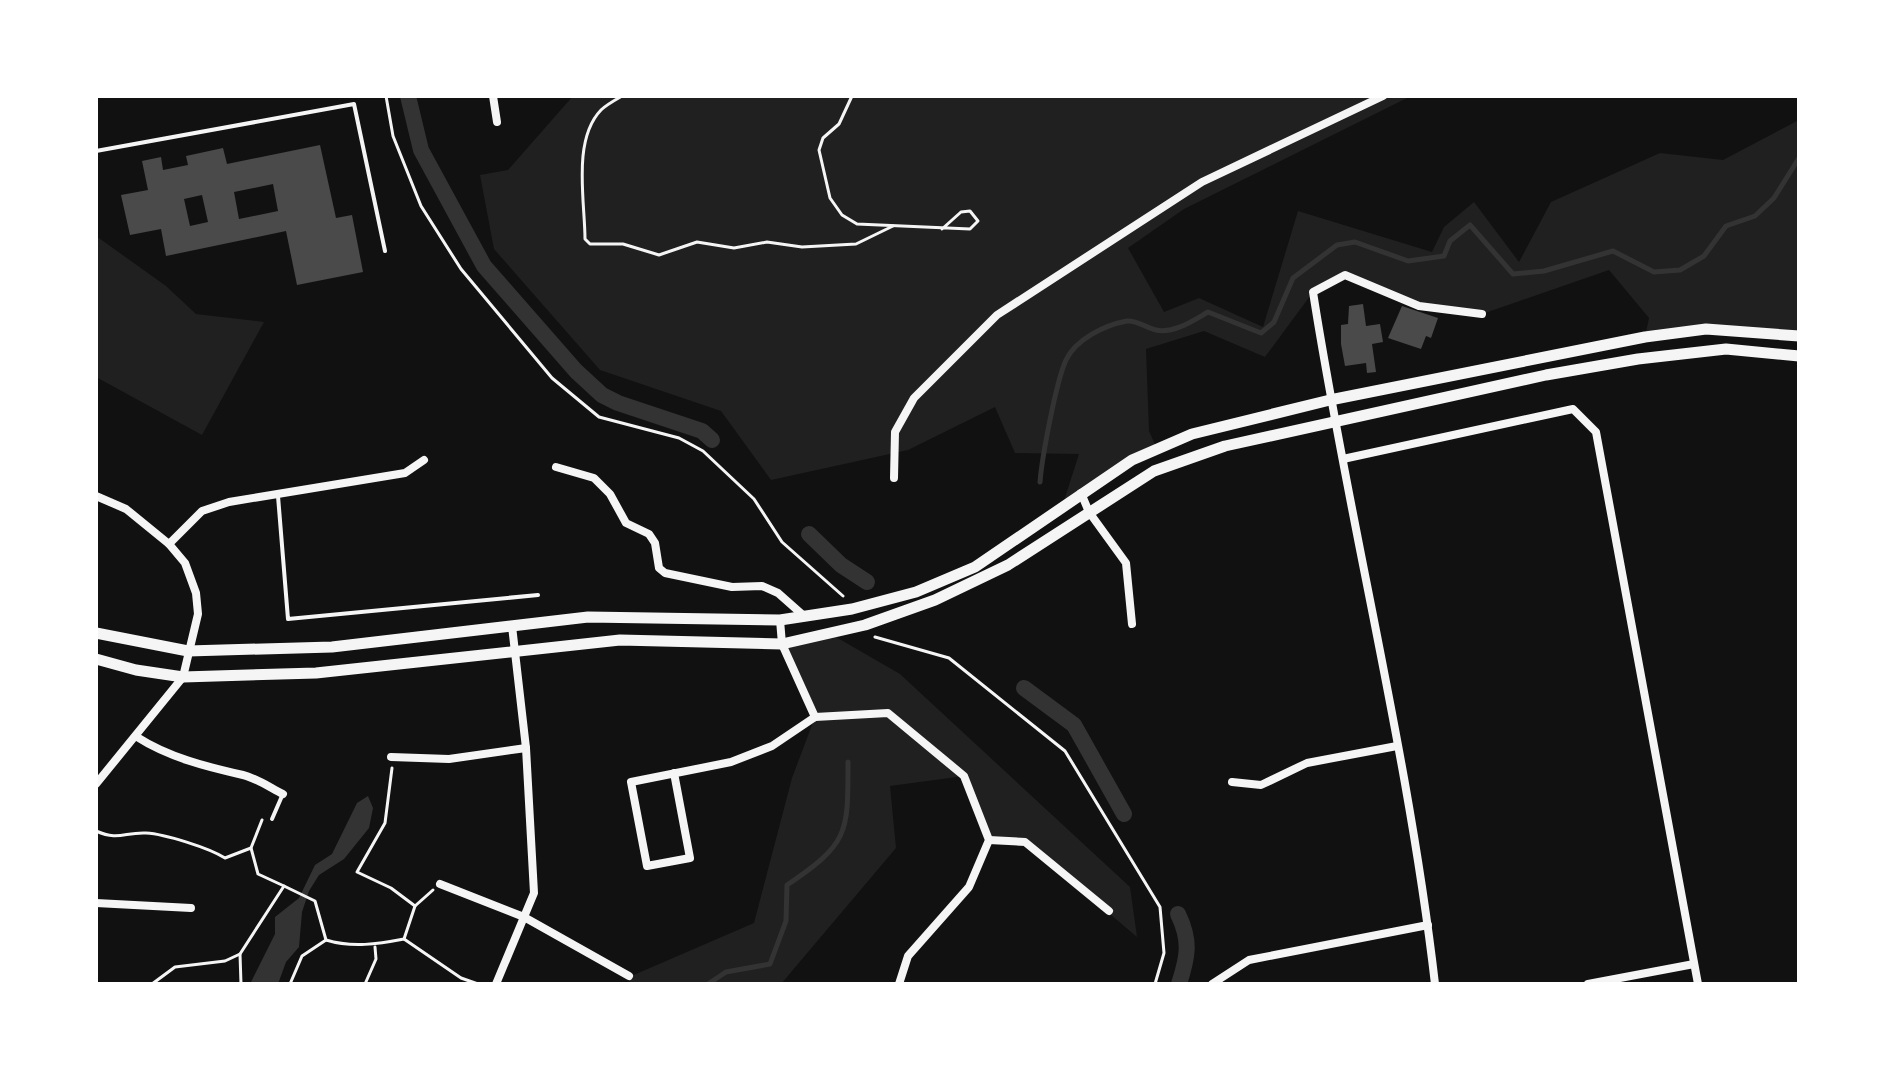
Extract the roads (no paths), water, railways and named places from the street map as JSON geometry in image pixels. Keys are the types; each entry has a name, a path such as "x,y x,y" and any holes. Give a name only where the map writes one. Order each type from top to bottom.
{"street":[{"path":"493,96 497,122"},
{"path":"894,478 895,432 914,398 997,315 1202,182 1383,96"},
{"path":"1435,984 1397,746 1343,459 1333,422 1313,292 1345,275 1419,306 1482,314"},
{"path":"96,633 188,651 332,647 588,617 780,620 852,609 916,592 975,567 1132,460 1192,434 1330,400 1645,337 1706,329 1799,336"},
{"path":"96,659 136,670 183,677 316,673 620,640 782,644 865,625 935,600 1008,565 1154,471 1225,446 1546,375 1638,359 1726,349 1799,356"},
{"path":"1343,459 1573,409 1596,432 1698,984"},
{"path":"169,544 202,511 278,494 405,473 424,460"},
{"path":"556,467 594,478 610,494 626,523 649,534 655,543 659,568 665,573 732,587 762,586 778,593 804,616"},
{"path":"1081,493 1089,512 1126,563 1132,624"},
{"path":"96,496 126,509 169,544 185,563 196,593 198,614 183,677 137,737 96,783"},
{"path":"780,620 782,644 815,717"},
{"path":"496,984 534,893 526,748 512,626"},
{"path":"674,773 690,858 647,866 631,782 674,773 731,762 772,746 815,717 888,713 964,776 989,840 969,887 908,956 899,984"},
{"path":"137,737 159,751 229,775 243,775 283,794"},
{"path":"1232,782 1261,785 1307,763 1397,746"},
{"path":"391,757 449,759 526,748"},
{"path":"989,840 1025,842 1109,911"},
{"path":"440,884 524,917 629,976"},
{"path":"96,903 191,908"},
{"path":"1212,984 1249,960 1428,925"},
{"path":"1588,984 1694,964"}],"lane":[{"path":"354,96 385,251"},
{"path":"96,151 354,104"},
{"path":"96,183 96,195"},
{"path":"278,494 288,619 538,595"},
{"path":"272,819 283,794"}],"waterway":[{"path":"408,96 421,150 484,266 576,371 602,395 702,431 712,440"},
{"path":"1040,482 1050,420 1066,360 1084,339 1101,330 1131,321 1156,330 1170,330 1208,312 1261,333 1274,322 1293,278 1337,245 1355,242 1408,261 1444,256 1450,241 1470,225 1513,274 1544,271 1613,251 1654,272 1680,270 1704,256 1726,226 1755,216 1774,198 1799,158"},
{"path":"809,534 841,565 867,582"},
{"path":"1024,688 1074,725 1124,814"},
{"path":"708,984 726,972 770,964 786,921 787,885 823,858 841,835 847,806 848,762"},
{"path":"1178,914 1187,949 1179,984"}]}
